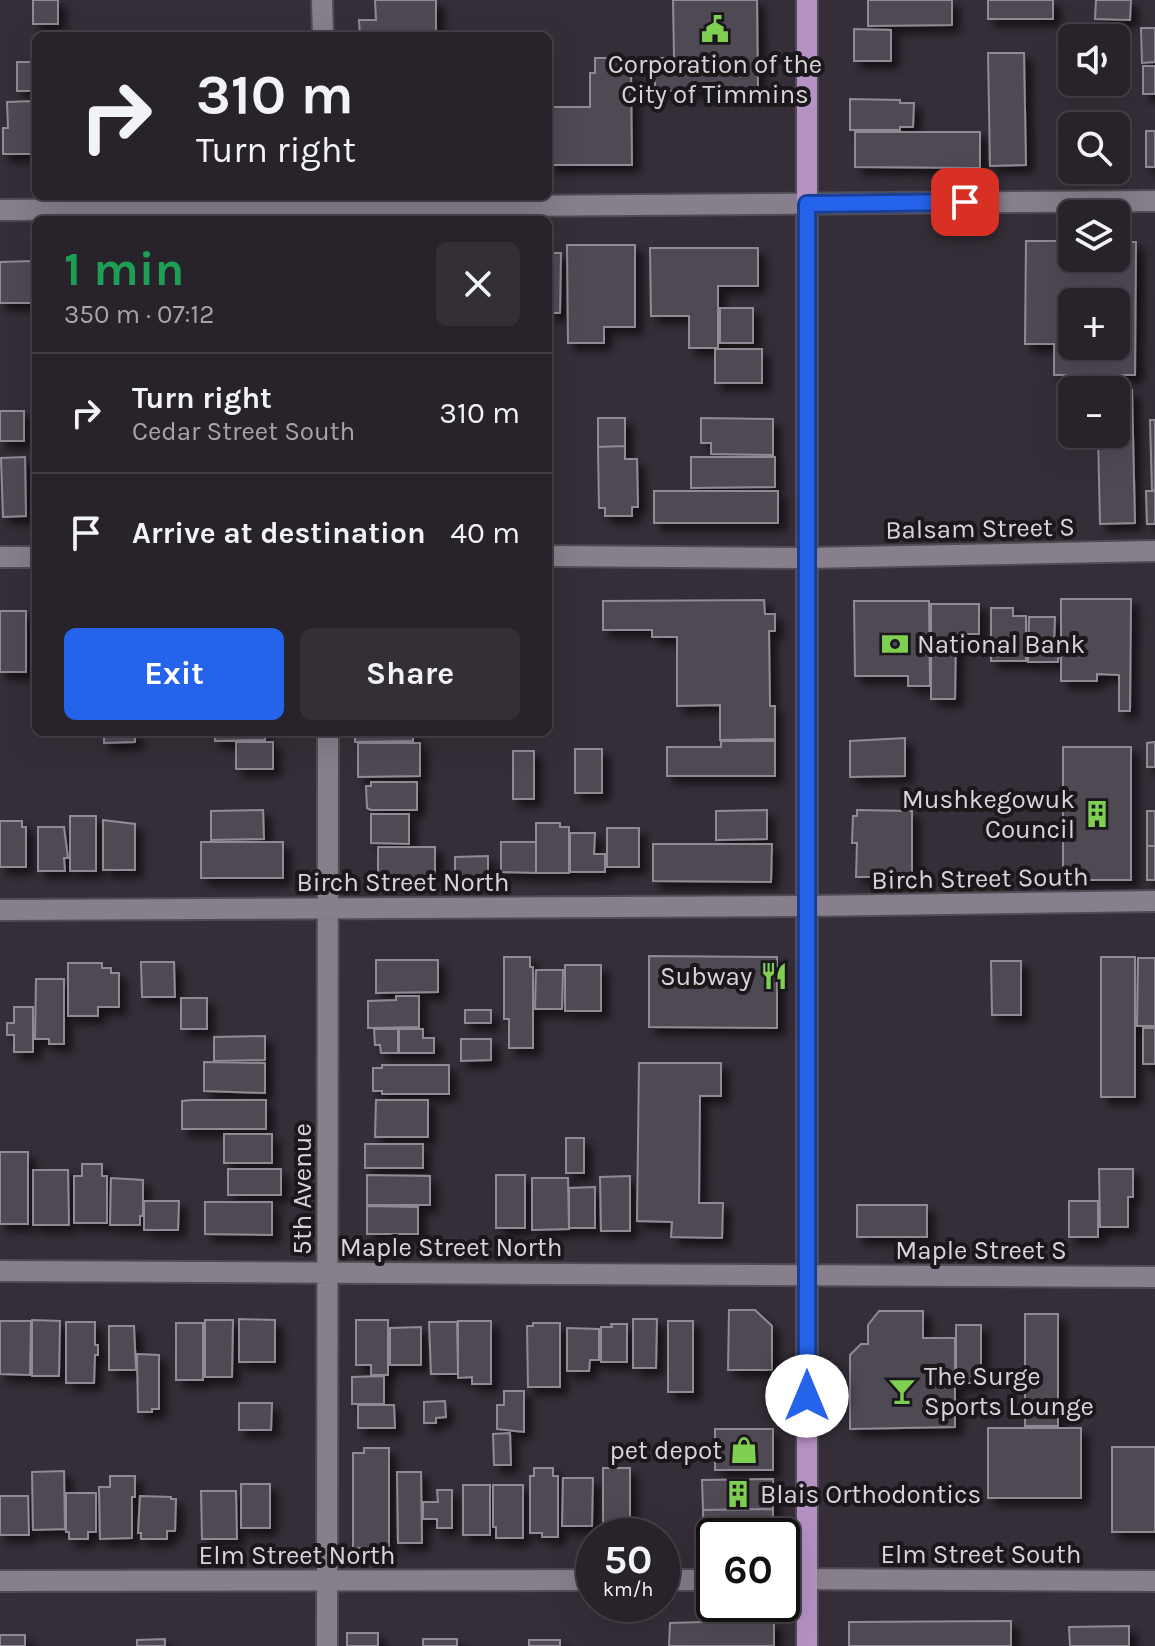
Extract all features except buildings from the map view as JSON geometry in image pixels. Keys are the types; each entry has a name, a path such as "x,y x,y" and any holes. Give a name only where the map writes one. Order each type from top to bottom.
{"main road":[{"path":"807,0 807,1646"}],"street":[{"path":"322,0 323,32"},
{"path":"0,210 1155,201"},
{"name":"Balsam Street S","path":"552,556 807,558 1155,551"},
{"path":"0,557 32,557"},
{"name":"5th Avenue","path":"327,1646 328,736"},
{"name":"Birch Street South","path":"807,906 1155,901"},
{"name":"Birch Street North","path":"0,910 807,906"},
{"name":"Maple Street North","path":"0,1271 807,1274"},
{"name":"Maple Street S","path":"807,1274 1155,1277"},
{"path":"800,1579 807,1579"},
{"name":"Elm Street South","path":"807,1579 1155,1581"},
{"name":"Elm Street North","path":"0,1581 576,1580"}],"place":[{"name":"Corporation of the City of Timmins","path":"715,29"},
{"name":"National Bank","path":"895,644"},
{"name":"Mushkegowuk Council","path":"1097,814"},
{"name":"Subway","path":"774,976"},
{"name":"The Surge Sports Lounge","path":"902,1391"},
{"name":"pet depot","path":"744,1450"},
{"name":"Blais Orthodontics","path":"738,1494"}],"route":[{"path":"807,1396 807,204 965,202"}]}
